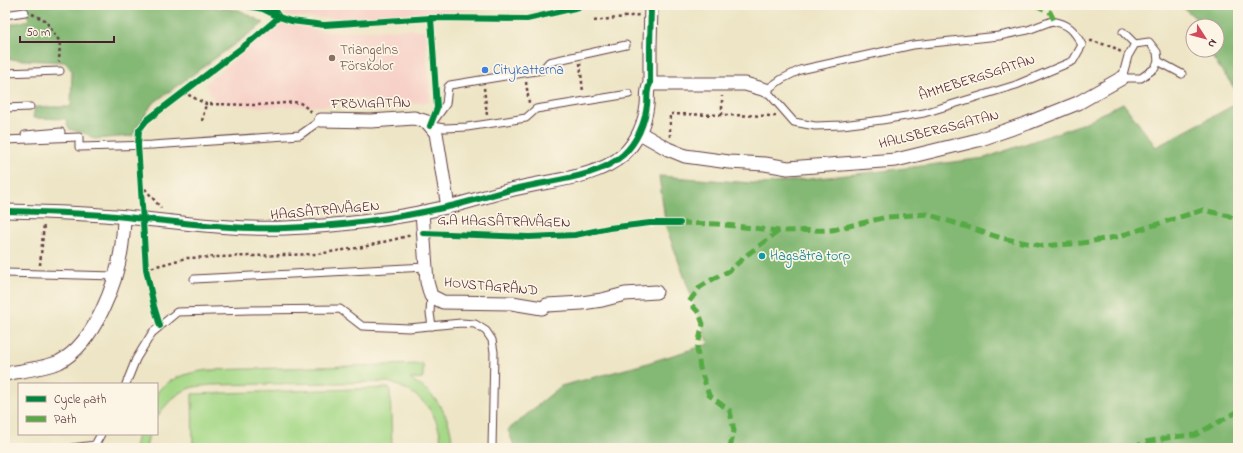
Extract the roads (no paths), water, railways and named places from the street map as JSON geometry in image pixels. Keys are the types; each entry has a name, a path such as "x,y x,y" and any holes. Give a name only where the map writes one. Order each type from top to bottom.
{"street":[{"path":"636,139 645,119 648,88 650,84 651,9"},
{"name":"HALLSBERGSGATAN","path":"636,139 685,156 729,162 765,164 788,168 896,160 978,140 1028,123 1078,103 1122,78"},
{"path":"650,84 745,84 766,90"},
{"name":"FRÖVIGATAN","path":"321,120 371,121 414,118 427,122 430,126"},
{"path":"430,126 436,133 448,207"},
{"name":"HAGSÄTRAVÄGEN","path":"5,211 86,213 230,227 283,228 338,224 448,207 518,188 570,178 601,168 618,159 636,139"},
{"name":"HOVSTAGRÄND","path":"422,212 427,282 430,296 443,302 512,303 542,308 547,305 602,300 625,294 656,292"},
{"path":"5,374 58,362 77,349 89,333 101,311 115,276 122,245 124,216"}],"lane":[{"path":"5,15 26,12"},
{"name":"ÅMMEBERGSGATAN","path":"1052,21 1062,23 1074,31 1082,45 1072,61 1016,85 924,113 882,120 822,126 794,122 766,90 800,70 913,45 1000,36 1028,30 1052,21"},
{"path":"1123,32 1135,44"},
{"path":"1149,42 1157,52 1158,60 1155,68 1141,78 1122,78 1128,56 1135,44 1149,42"},
{"path":"626,45 549,62 542,70 450,85 448,88 446,104 430,126 445,128 467,127 526,118 536,109 629,94"},
{"path":"1158,60 1182,74"},
{"path":"5,73 59,69"},
{"path":"5,108 30,107"},
{"path":"5,140 79,137 79,147 152,146 300,135 321,120"},
{"path":"5,136 61,132"},
{"path":"194,279 426,267"},
{"path":"5,273 115,276"},
{"path":"430,296 432,326"},
{"path":"126,383 136,359 152,333 177,312 340,309 362,326 409,328 461,323 475,324 486,331 492,340 494,352 492,448"},
{"path":"72,448 95,445 100,435"}],"place":[{"name":"Triangelns Förskolor","path":"332,58"},
{"name":"Citykatterna","path":"485,70"},
{"name":"Hagsätra torp","path":"762,256"}]}
